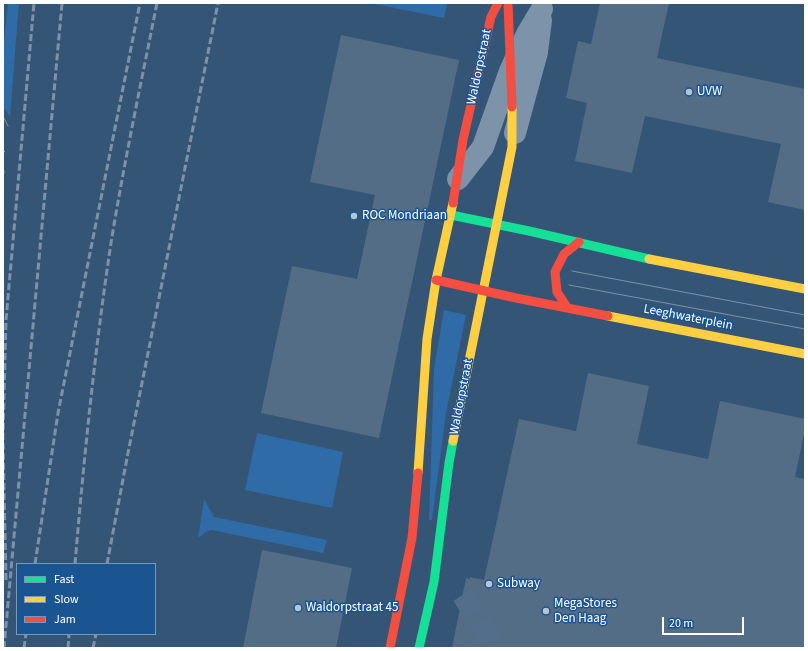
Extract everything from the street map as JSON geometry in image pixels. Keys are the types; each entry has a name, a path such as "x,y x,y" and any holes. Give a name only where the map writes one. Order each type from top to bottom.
{"street":[{"name":"Waldorpstraat","path":"390,648 412,538 420,458 427,339 436,280 451,215 464,140 490,17 498,3"},
{"name":"Waldorpstraat","path":"508,3 512,99 512,147"},
{"name":"Waldorpstraat","path":"458,179 483,147 510,71 527,34 543,6"},
{"name":"Waldorpstraat","path":"419,648 434,582 449,463 512,147 537,52 543,6"},
{"path":"451,215 579,242 657,261 805,289"},
{"path":"567,307 557,292 554,272 564,254 579,242"},
{"name":"Leeghwaterplein","path":"436,280 516,298 805,354"}],"shaded area":[{"path":"8,3 19,3 10,117 3,106 3,52"},
{"path":"370,3 445,3 447,5 444,18"},
{"path":"444,310 466,315 446,413 432,520 429,520 434,369"},
{"path":"257,433 343,452 332,508 245,490"},
{"path":"204,499 214,517 327,540 323,553 212,530 207,531 198,538"}],"building":[{"path":"600,3 669,3 657,58 805,89 805,210 768,202 781,144 645,116 632,173 575,161 587,103 566,98 578,41 591,44"},
{"path":"341,35 459,60 379,438 261,413 292,266 357,279 375,195 310,182"},
{"path":"588,373 649,386 637,444 708,459 720,401 805,419 805,429 795,477 805,479 805,648 452,648 466,578 470,579 470,577 484,580 519,419 576,431"},
{"name":"Waldorpstraat 45","path":"262,550 352,568 336,648 243,648"}],"tunnel":[{"path":"463,595 495,648"}],"tram line":[{"path":"3,116 8,126"},
{"path":"572,271 805,315"},
{"path":"569,285 805,329"}],"railway":[{"path":"6,580 3,438 6,320 34,3"},
{"path":"4,648 62,3"},
{"path":"35,563 58,413 140,3"},
{"path":"75,563 90,403 111,243 127,153 157,3"},
{"path":"107,563 218,3"},
{"path":"24,648 26,635"},
{"path":"68,648 69,635"},
{"path":"93,648 96,635"}],"traffic: fast":[{"path":"451,215 529,231 649,259"},
{"path":"419,648 434,582 453,441"}],"traffic: slow":[{"path":"453,441 512,147 512,107"},
{"path":"418,473 427,339 436,280 453,203"},
{"path":"649,259 805,289"},
{"path":"608,316 805,354"}],"traffic: jam":[{"path":"453,203 463,140 491,17 498,3"},
{"path":"508,3 512,107"},
{"path":"567,307 557,292 555,272 564,254 579,242"},
{"path":"436,280 516,298 608,316"},
{"path":"390,648 412,538 418,473"}],"place":[{"name":"UVW","path":"689,92"},
{"name":"ROC Mondriaan","path":"354,216"},
{"name":"Subway","path":"489,584"},
{"name":"Waldorpstraat 45","path":"298,608"},
{"name":"MegaStores Den Haag","path":"546,611"}]}
